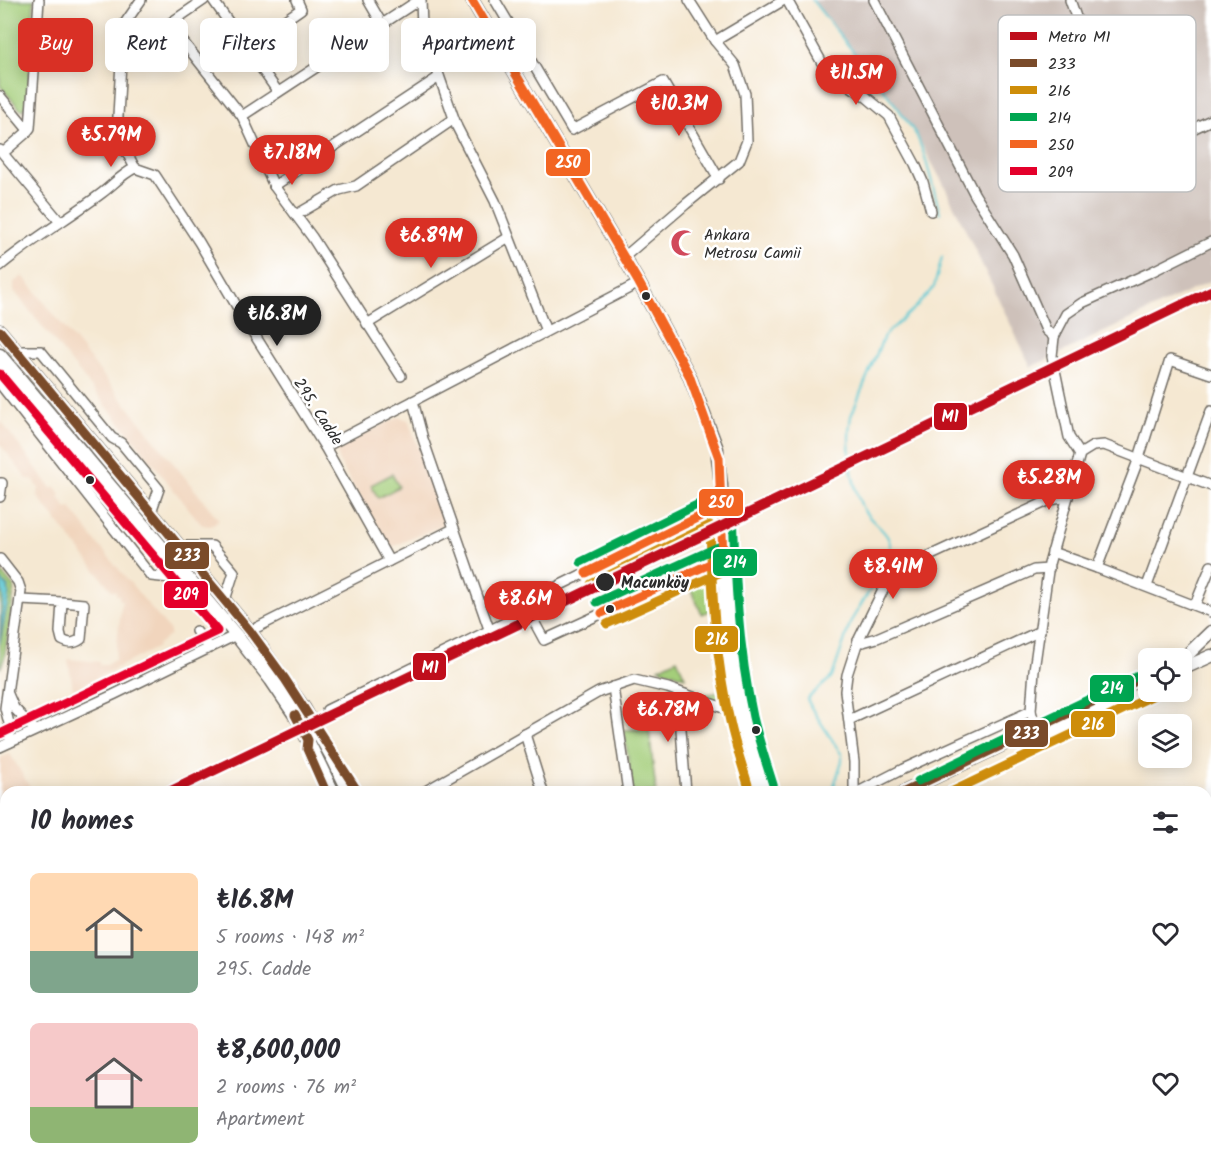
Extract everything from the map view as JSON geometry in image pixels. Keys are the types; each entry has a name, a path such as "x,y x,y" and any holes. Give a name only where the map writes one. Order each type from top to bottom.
{"main road":[{"path":"472,0 639,283 689,375 717,449 728,638 740,714 761,786"},
{"path":"0,331 250,631 354,786"},
{"path":"1,355 236,635 271,680 298,720 330,786"},
{"path":"1192,650 1211,632"},
{"path":"1192,665 1210,657"},
{"path":"917,786 1138,680"},
{"path":"936,786 1138,689"},
{"path":"318,731 346,786"},
{"path":"308,740 307,749 323,786"}],"street":[{"path":"39,0 28,130 2,151 60,222"},
{"path":"0,266 135,168 117,134 123,26 142,0"},
{"path":"204,0 169,24 242,116 274,186 312,237 401,376"},
{"path":"213,0 226,18"},
{"path":"288,18 301,9 297,0"},
{"path":"368,0 378,18"},
{"path":"389,20 420,0 422,27 454,119 495,201 546,331"},
{"path":"495,0 572,130 663,82 719,179"},
{"path":"624,258 739,161 747,141 745,94 735,65 715,41 689,0"},
{"path":"715,41 786,0 826,70 865,96 889,116 915,164 931,211"},
{"path":"874,0 975,195 1013,255 1046,330 1054,337"},
{"path":"1070,0 1075,15"},
{"path":"264,72 278,92"},
{"path":"242,116 309,72"},
{"path":"274,186 440,77"},
{"path":"0,96 28,130"},
{"path":"296,216 339,190 356,186 454,119"},
{"path":"1196,127 1211,120"},
{"name":"295. Cadde","path":"135,168 155,175 199,242 238,310 326,447 388,561"},
{"path":"367,324 509,237"},
{"path":"1080,454 1069,437 1052,356 1054,337 1066,314 1077,306 1211,242"},
{"path":"326,447 639,283"},
{"path":"16,351 41,351 112,438 122,443 159,489 151,512"},
{"path":"0,369 1,355"},
{"path":"1097,568 1139,458 1170,360 1211,374"},
{"path":"0,384 151,576 189,580"},
{"path":"413,400 423,439 489,629"},
{"path":"1147,586 1211,411"},
{"path":"1036,729 1031,711 1048,568 1080,454 1093,446 1104,445 1211,486"},
{"path":"0,483 2,483 0,497"},
{"path":"856,786 846,683 858,641 887,582 899,570 1050,500 1068,497"},
{"path":"721,506 524,603 544,640 723,558"},
{"path":"250,631 453,529"},
{"path":"180,546 212,546 234,572 225,600"},
{"path":"1052,552 1211,612"},
{"path":"0,559 18,582 21,591 5,708 4,724 10,742"},
{"path":"1196,605 1211,566"},
{"path":"858,641 877,639 1034,570 1048,568"},
{"path":"20,600 62,602 84,604 81,639 76,643 62,640 60,632 62,602"},
{"path":"327,710 529,611"},
{"path":"196,631 210,648"},
{"path":"849,720 1040,632"},
{"path":"0,747 236,635"},
{"path":"434,786 599,692 634,680 678,692 740,714"},
{"path":"613,687 627,786"},
{"path":"7,692 14,708 35,730"},
{"path":"678,692 686,786"},
{"path":"869,786 1031,711"},
{"path":"4,724 21,716"},
{"path":"525,734 541,786"},
{"path":"972,738 981,756"}],"shaded area":[{"path":"812,0 1211,0 1211,281 1031,367 944,185 917,136 898,108"},
{"path":"23,276 219,520 213,525 202,525 14,291 14,282"},
{"path":"399,417 408,420 447,523 390,548 338,460 337,447"},
{"path":"0,420 52,489 55,487 67,509 71,508 92,537 170,631 170,635 157,645 158,647 73,690 68,659 100,662 100,665 107,665 115,660 122,600 119,599 119,595 116,595 116,591 112,591 38,497 39,487 36,486 36,482 26,478 0,444"},
{"path":"10,754 29,786 0,786 0,758"}],"green space":[{"path":"0,0 34,0 33,18 18,18 18,72 30,72 28,104 23,110 20,109 0,86"},
{"path":"392,474 399,487 378,498 371,485"},
{"path":"710,569 717,608 702,614 686,579"},
{"path":"0,571 13,586 14,591 4,659 0,669"},
{"path":"677,659 685,677 659,668"},
{"path":"727,691 731,704 728,706 695,694 708,694"},
{"path":"649,729 655,786 632,786 624,730"}],"water":[{"path":"0,578 8,587 9,595 0,644 3,597"}],"waterway":[{"path":"812,0 898,108 917,136 940,213"},
{"path":"834,786 842,755 807,699 832,677 851,621 890,557 891,548 886,535 866,514 858,497 849,449 851,416 884,336 934,287 942,257"}],"metro line":[{"name":"M1","path":"181,786 1211,291"}],"transit line":[{"name":"250","path":"472,0 639,283 689,375 719,458 723,558 602,613"},
{"name":"233","path":"0,331 250,631 285,679 354,786"},
{"name":"209","path":"0,374 217,631 0,734"},
{"name":"214","path":"581,562 717,495 730,498 733,506 736,586 744,665 753,717 773,786"},
{"name":"250","path":"586,573 721,506"},
{"name":"216","path":"591,584 710,525 713,601 721,676 733,734 748,786"},
{"name":"214","path":"597,602 718,547"},
{"name":"216","path":"607,624 728,569"},
{"name":"214","path":"918,781 1138,676"},
{"name":"233","path":"917,786 1138,680"},
{"name":"216","path":"964,786 1139,702"},
{"name":"233","path":"295,715 308,740 307,749 323,786"}],"place":[{"name":"Ankara Metrosu Camii","path":"684,243"},
{"name":"Macunköy","path":"605,582"}]}
